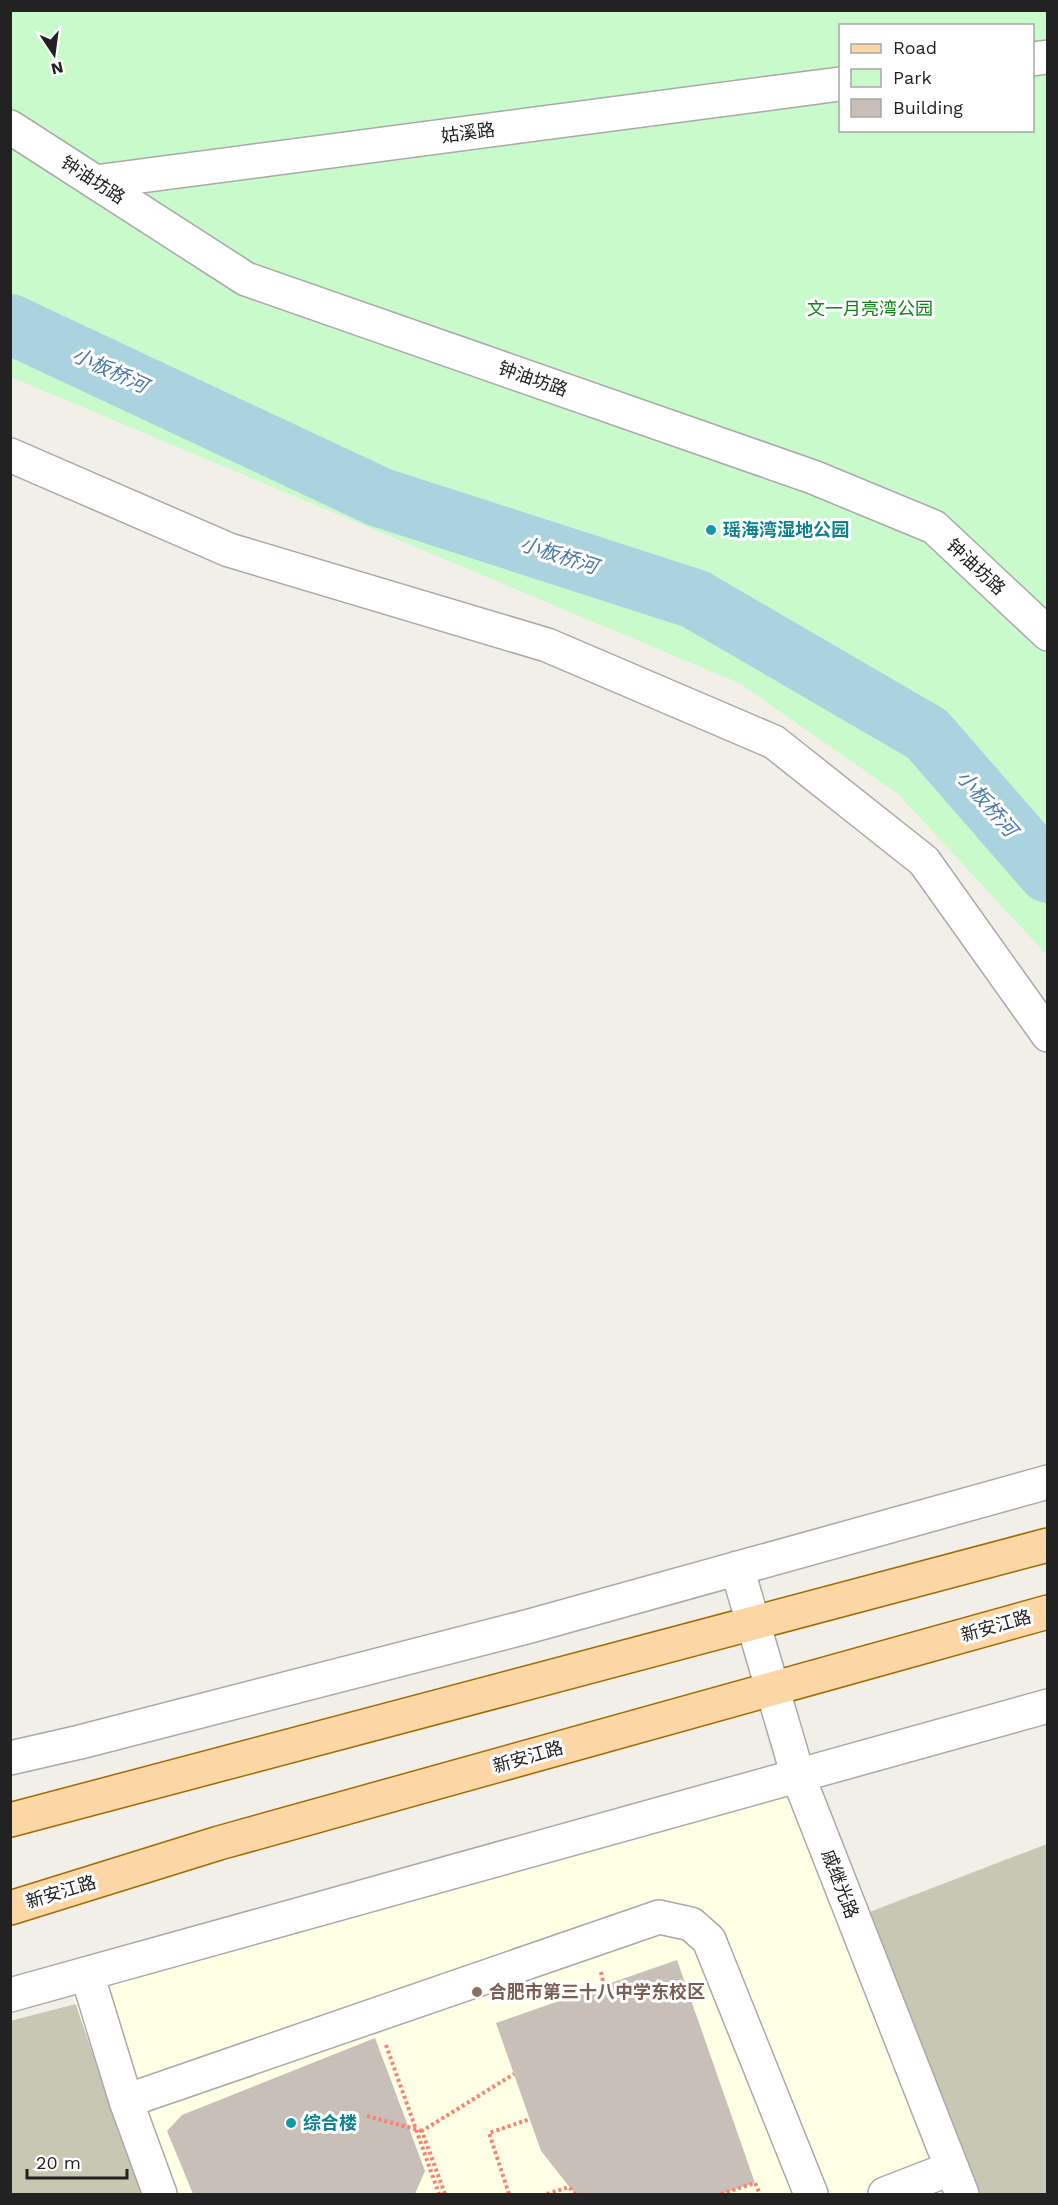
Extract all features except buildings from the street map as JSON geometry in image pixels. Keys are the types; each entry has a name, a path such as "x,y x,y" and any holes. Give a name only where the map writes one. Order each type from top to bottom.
{"main road":[{"path":"10,1820 1047,1545"},
{"name":"新安江路","path":"10,1908 219,1843 1047,1612"}],"street":[{"name":"姑溪路","path":"95,182 839,84"},
{"name":"钟油坊路","path":"10,127 246,279 813,477 934,527 1047,634"},
{"path":"10,455 229,550 547,645 774,742 924,861 1047,1035"},
{"path":"10,1758 530,1626 1047,1482"},
{"name":"戚继光路","path":"737,1568 798,1776 957,2181"},
{"path":"10,1995 1047,1706"},
{"path":"126,2101 659,1917 691,1924 709,1940 810,2194"},
{"path":"87,1974 126,2101 160,2194"},
{"path":"885,2194 957,2181"}],"path":[{"path":"375,2014 439,2194"},
{"path":"367,2116 422,2131 514,2074"},
{"path":"509,2194 489,2133 530,2119"},
{"path":"422,2131 445,2194"},
{"path":"721,2194 755,2182 760,2194"},
{"path":"547,2194 569,2187 575,2194"}],"shaded area":[{"name":"合肥市第三十八中学东校区","path":"798,1776 962,2194 142,2194 67,1980"},
{"path":"1047,1844 1047,2194 962,2194 854,1918"},
{"path":"76,2004 142,2194 11,2194 10,2021"}],"green space":[{"name":"瑶海湾湿地公园","path":"10,11 1047,11 1047,955 897,793 739,683 11,377"}],"waterway":[{"name":"小板桥河","path":"10,324 379,497 695,599 927,734 1048,873"}],"place":[{"name":"瑶海湾湿地公园","path":"711,530"},
{"name":"合肥市第三十八中学东校区","path":"477,1992"},
{"name":"综合楼","path":"291,2123"}],"park label":[{"name":"文一月亮湾公园","path":"870,309"}]}
